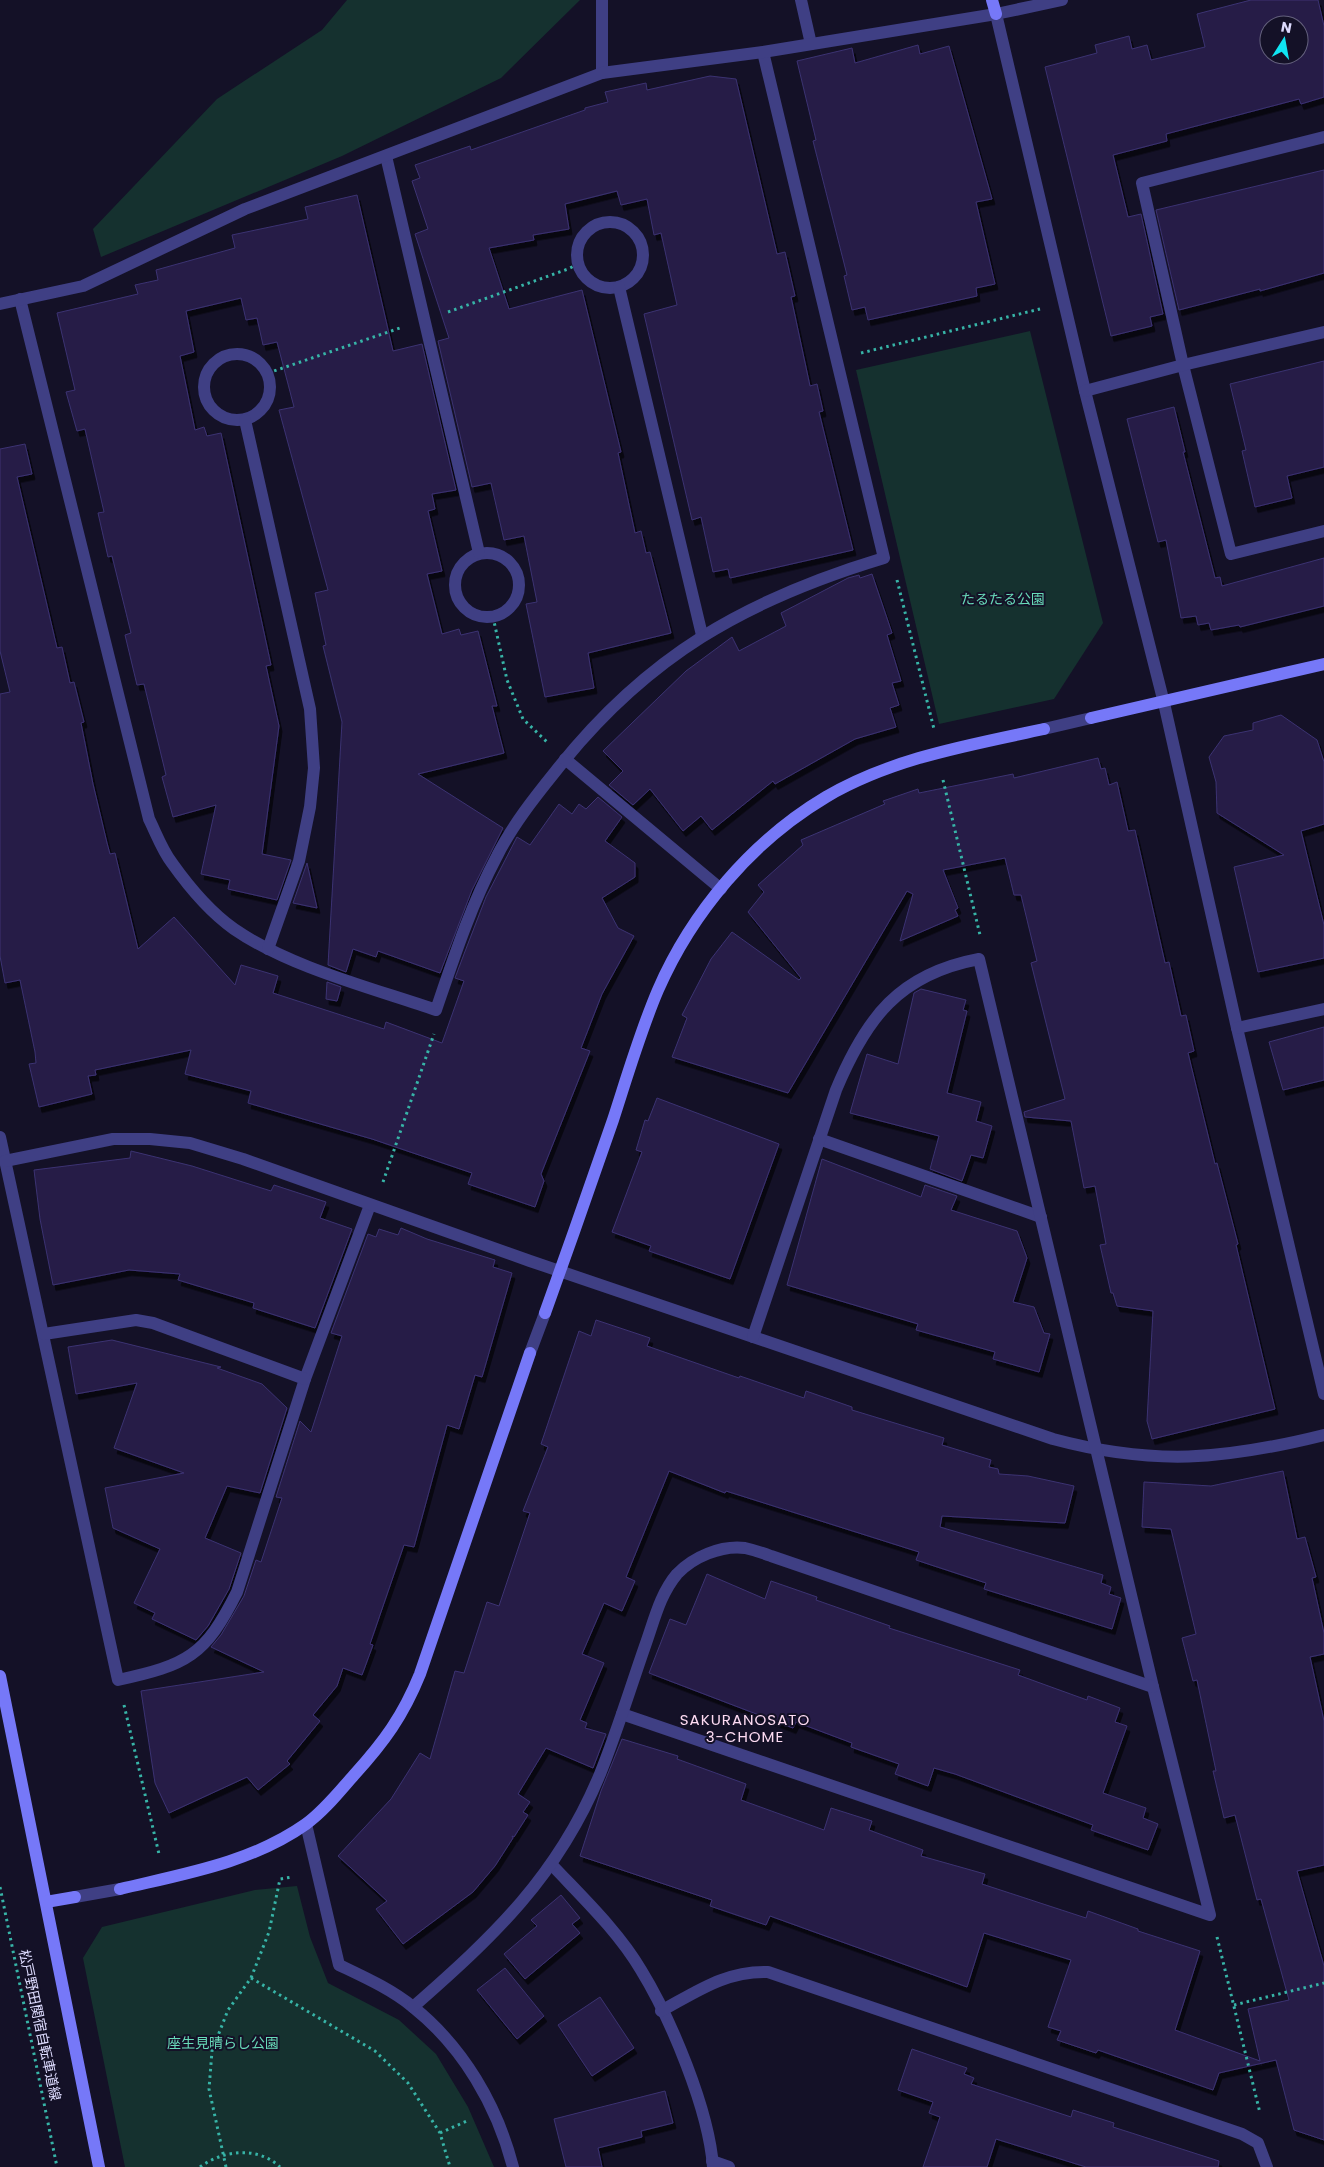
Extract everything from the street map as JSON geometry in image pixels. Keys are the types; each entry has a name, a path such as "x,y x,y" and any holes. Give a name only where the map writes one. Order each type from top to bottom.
{"street":[{"path":"602,0 602,73"},
{"path":"801,0 811,44"},
{"path":"992,0 1085,391 1164,703 1237,1028 1324,1394"},
{"path":"0,304 83,286 245,209 602,73 763,52 996,14 1062,0"},
{"path":"20,299 149,818 171,862 202,900 233,929 268,949 294,961 436,1010 472,906 498,854 529,805 565,759 601,718 642,680 702,634 737,615 797,588 884,558 763,52"},
{"path":"1324,138 1142,183 1183,365 1231,554 1324,531"},
{"path":"386,156 479,553"},
{"path":"618,222 634,231 643,246 643,264 634,278 619,287 602,288 587,278 578,264 577,246 586,231 601,223 618,222"},
{"path":"619,287 702,634"},
{"path":"1085,391 1183,365 1324,332"},
{"path":"237,353 255,358 268,373 270,387 267,401 258,413 245,420 226,419 218,414 210,408 202,390 206,372 218,358 237,353"},
{"path":"245,420 310,709 314,768 310,807 299,861 268,949"},
{"path":"489,552 504,557 516,568 519,577 520,588 517,598 511,607 493,617 482,617 471,613 462,606 454,585 456,574 461,564 479,553 489,552"},
{"path":"46,1902 120,1889 208,1869 272,1844 306,1824 374,1754 392,1731 407,1706 658,991 693,925 721,889 754,853 788,824 826,797 903,763 942,752 1164,703 1324,664"},
{"path":"565,759 721,889"},
{"path":"753,1337 819,1139 852,1053 872,1022 898,993 926,974 956,963 979,959 1152,1687 1210,1915"},
{"path":"1237,1028 1324,1009"},
{"path":"0,1137 118,1680 162,1670 188,1658 207,1641 222,1620 237,1592 305,1379 372,1206"},
{"path":"5,1161 113,1139 150,1139 190,1143 243,1159 560,1271 1053,1439 1097,1450 1150,1457 1195,1457 1279,1446 1324,1434"},
{"path":"819,1139 1041,1217"},
{"path":"44,1334 136,1320 153,1323 305,1379"},
{"path":"413,2007 490,1938 552,1865 583,1814 601,1773 663,1594 689,1562 704,1555 724,1550 745,1548 1152,1687"},
{"path":"0,1676 100,2167"},
{"path":"622,1714 1210,1915"},
{"path":"306,1824 339,1965 376,1982 413,2007 454,2048 479,2081 513,2167"},
{"path":"552,1865 606,1923 641,1970 682,2054 699,2100 713,2164 729,2167"},
{"path":"661,2011 723,1978 747,1972 768,1972 1242,2134 1258,2143 1267,2167"}],"path":[{"path":"837,359 1040,309"},
{"path":"884,558 896,573 934,730"},
{"path":"493,617 507,680 523,719 565,759"},
{"path":"943,780 980,938 979,959"},
{"path":"372,1206 436,1028 436,1010"},
{"path":"118,1680 159,1854"},
{"path":"226,2167 209,2089 212,2051 228,2010 251,1978 269,1932 280,1879 318,1872"},
{"name":"松戸野田関宿自転車道線","path":"0,1887 57,2167"},
{"path":"1210,1915 1262,2123 1258,2143"},
{"path":"251,1978 375,2051 408,2083 440,2133 450,2167"},
{"path":"1234,2005 1324,1983"},
{"path":"440,2133 492,2110"},
{"path":"200,2167 224,2154 248,2153 269,2159 280,2167"}],"green space":[{"path":"347,0 580,0 501,78 342,156 101,257 93,229 217,99 322,30"},
{"name":"たるたる公園","path":"1030,331 1103,623 1054,699 939,724 856,370"},
{"name":"座生見晴らし公園","path":"297,1886 310,1937 328,1983 399,2020 436,2054 468,2107 494,2167 125,2167 83,1958 102,1927 255,1890"}],"building":[{"path":"1251,0 1318,0 1324,26 1324,97 1301,104 1299,99 1166,134 1167,141 1113,155 1128,217 1141,214 1163,314 1150,317 1152,326 1111,336 1045,67 1097,53 1095,45 1129,36 1132,49 1147,45 1151,60 1205,47 1197,14"},
{"path":"918,45 920,54 949,46 992,199 976,202 995,284 976,288 977,296 868,320 865,307 852,310 844,276 847,275 813,141 816,140 797,61 852,48 855,63"},
{"path":"710,76 736,79 777,254 785,252 795,296 791,297 810,386 817,384 823,411 819,412 853,550 730,578 728,569 713,572 701,517 692,520 644,314 677,305 661,233 654,235 647,199 621,205 617,191 565,204 569,229 533,235 534,240 489,248 509,309 582,290 621,452 618,453 635,533 641,531 646,553 650,552 671,633 588,653 594,688 545,697 526,604 537,602 524,536 504,540 491,483 472,487 438,341 449,338 415,234 428,229 412,181 420,178 415,165 470,146 471,150 585,110 585,108 608,102 605,92 646,83 647,90"},
{"path":"1324,170 1324,273 1260,291 1260,289 1179,310 1156,210"},
{"path":"357,195 393,351 422,344 456,490 432,494 435,509 428,511 442,571 427,574 442,634 459,629 461,635 478,631 497,706 492,706 504,753 418,774 503,828 472,890 440,973 378,951 376,957 353,949 346,972 328,965 342,722 323,646 326,645 315,593 328,590 279,410 294,407 277,342 263,345 257,318 246,320 241,298 186,311 194,352 180,356 195,430 204,427 207,436 221,433 271,665 266,666 279,726 262,854 291,860 277,900 228,889 230,880 201,874 216,805 173,817 162,777 166,775 144,684 137,685 125,635 131,633 112,556 108,557 98,513 104,512 85,429 77,431 66,392 75,390 57,313 138,294 135,285 158,280 156,270 235,248 232,235 308,219 305,207"},
{"path":"1324,361 1324,467 1287,476 1292,498 1255,507 1242,451 1246,450 1230,384"},
{"path":"1174,407 1185,452 1183,452 1215,578 1220,577 1222,586 1324,558 1324,606 1240,627 1239,625 1211,630 1209,623 1198,625 1196,616 1181,618 1166,540 1158,542 1127,419"},
{"path":"25,444 32,474 17,477 57,648 62,647 70,683 74,682 84,722 81,723 93,784 107,843 110,854 115,853 138,949 174,917 235,985 241,965 278,976 273,993 384,1029 386,1022 442,1043 464,981 455,978 486,897 517,837 530,845 559,804 572,814 579,804 586,809 598,797 622,817 605,841 635,863 635,877 602,898 618,928 634,936 602,994 581,1048 590,1051 541,1174 544,1181 535,1207 468,1184 472,1173 372,1139 248,1103 251,1091 185,1074 191,1050 95,1070 96,1075 88,1076 92,1094 39,1107 29,1064 36,1063 35,1052 20,980 5,983 0,956 0,694 10,692 0,651 0,449"},
{"path":"872,574 892,633 887,635 901,681 892,683 899,705 890,708 896,727 855,739 775,784 773,781 712,830 701,816 683,831 650,789 633,805 609,785 623,771 603,751 686,671 732,637 739,651 786,626 781,613 848,578 859,575 860,578"},
{"path":"1281,715 1317,740 1324,762 1324,824 1301,831 1324,925 1324,958 1258,972 1234,867 1284,855 1217,813 1216,782 1209,757 1224,736 1253,730 1253,723"},
{"path":"1098,758 1101,769 1105,768 1109,785 1117,782 1128,831 1135,830 1165,963 1169,962 1181,1016 1186,1015 1194,1051 1188,1053 1215,1164 1217,1163 1238,1244 1236,1245 1275,1409 1152,1439 1147,1421 1153,1311 1117,1306 1113,1293 1111,1293 1100,1245 1106,1244 1095,1186 1084,1188 1071,1121 1025,1117 1024,1112 1065,1099 1031,963 1037,961 1021,895 1014,895 1005,858 943,870 958,908 955,910 958,916 900,941 913,894 907,891 788,1093 672,1057 687,1018 682,1015 711,959 732,932 799,980 801,978 748,912 764,892 758,885 803,845 801,840 885,804 883,801 918,789 919,793 1013,774 1014,778"},
{"path":"307,863 317,908 293,903"},
{"path":"327,982 341,987 337,1001 326,999"},
{"path":"921,989 966,1000 963,1010 967,1011 947,1093 981,1102 976,1121 992,1126 983,1158 971,1155 962,1181 930,1169 939,1136 850,1113 867,1054 898,1064 914,993"},
{"path":"1324,1027 1324,1080 1283,1090 1269,1042"},
{"path":"657,1098 779,1144 730,1279 649,1251 651,1246 612,1232 642,1152 636,1150 645,1120 648,1121"},
{"path":"131,1151 192,1166 271,1191 274,1185 326,1202 320,1218 352,1229 315,1328 253,1308 254,1303 178,1280 180,1274 129,1270 53,1285 40,1219 34,1170 130,1158"},
{"path":"822,1159 921,1197 925,1185 957,1196 951,1210 1017,1231 1027,1258 1013,1302 1034,1307 1044,1333 1050,1334 1039,1372 993,1359 995,1352 916,1330 918,1324 787,1285"},
{"path":"401,1228 427,1239 495,1260 493,1267 512,1273 482,1377 475,1375 459,1429 447,1425 414,1547 404,1545 370,1644 373,1645 362,1675 343,1668 337,1686 313,1715 320,1721 287,1761 290,1764 258,1790 247,1777 169,1813 155,1783 141,1691 264,1672 211,1647 221,1635 244,1596 256,1560 261,1562 282,1498 276,1497 300,1421 311,1432 342,1336 331,1333 368,1234 376,1237 379,1229 398,1235"},
{"path":"596,1320 650,1338 647,1346 739,1378 740,1376 804,1398 806,1391 852,1407 852,1410 944,1438 942,1445 991,1460 989,1467 998,1469 999,1474 1028,1476 1074,1486 1065,1523 942,1516 940,1527 1103,1575 1101,1583 1111,1587 1109,1594 1121,1598 1112,1629 984,1589 986,1583 916,1560 919,1552 726,1491 725,1493 669,1471 626,1577 635,1581 622,1611 604,1603 582,1654 604,1663 580,1720 587,1723 585,1728 606,1734 593,1768 546,1748 518,1794 530,1802 523,1812 528,1815 514,1837 512,1836 513,1838 495,1866 473,1892 403,1944 376,1909 387,1901 338,1856 391,1799 420,1753 430,1759 455,1671 464,1673 487,1602 499,1606 530,1513 523,1511 548,1447 541,1444 579,1331 591,1336"},
{"path":"112,1340 221,1367 217,1368 262,1384 287,1408 260,1493 227,1486 205,1538 241,1553 229,1589 208,1626 196,1640 152,1619 155,1613 134,1603 160,1549 113,1528 105,1488 184,1473 114,1448 137,1383 76,1394 68,1347"},
{"path":"1283,1471 1297,1539 1305,1537 1316,1577 1312,1578 1324,1633 1324,1654 1310,1657 1324,1721 1324,1865 1297,1871 1324,1966 1324,2140 1294,2130 1276,2060 1219,2073 1213,2090 1098,2050 1096,2053 1057,2040 1061,2031 1048,2027 1071,1960 984,1933 967,1987 770,1916 766,1925 710,1906 712,1900 580,1856 601,1791 622,1739 678,1756 677,1759 746,1784 741,1800 824,1830 831,1808 872,1821 869,1830 923,1850 921,1856 985,1874 982,1884 1086,1918 1088,1911 1138,1929 1138,1931 1200,1951 1175,2030 1260,2061 1248,2009 1289,2000 1261,1899 1257,1900 1235,1815 1224,1818 1213,1771 1216,1771 1197,1680 1193,1681 1182,1638 1196,1634 1171,1529 1142,1527 1144,1482 1211,1486"},
{"path":"707,1574 765,1599 771,1581 817,1597 816,1600 890,1626 889,1628 1020,1670 1018,1675 1087,1700 1088,1696 1120,1708 1115,1722 1127,1726 1103,1793 1146,1808 1143,1818 1158,1824 1148,1850 1091,1830 1093,1825 955,1774 934,1768 928,1786 895,1774 899,1764 851,1747 852,1743 796,1722 793,1728 649,1673 670,1619 686,1625"},
{"path":"561,1895 580,1918 572,1924 580,1933 525,1979 504,1954 537,1926 531,1920"},
{"path":"505,1968 544,2016 517,2039 477,1990"},
{"path":"600,1997 634,2048 592,2076 558,2025"},
{"path":"912,2049 967,2068 964,2074 974,2078 971,2084 1071,2117 1073,2110 1114,2123 1113,2127 1219,2161 1218,2167 1086,2167 996,2139 987,2167 923,2167 940,2117 929,2113 933,2102 898,2090"},
{"path":"665,2091 673,2123 641,2131 642,2137 598,2148 602,2167 566,2167 554,2119"}],"district":[{"name":"SAKURANOSATO 3-CHOME","path":"745,1728"}]}
